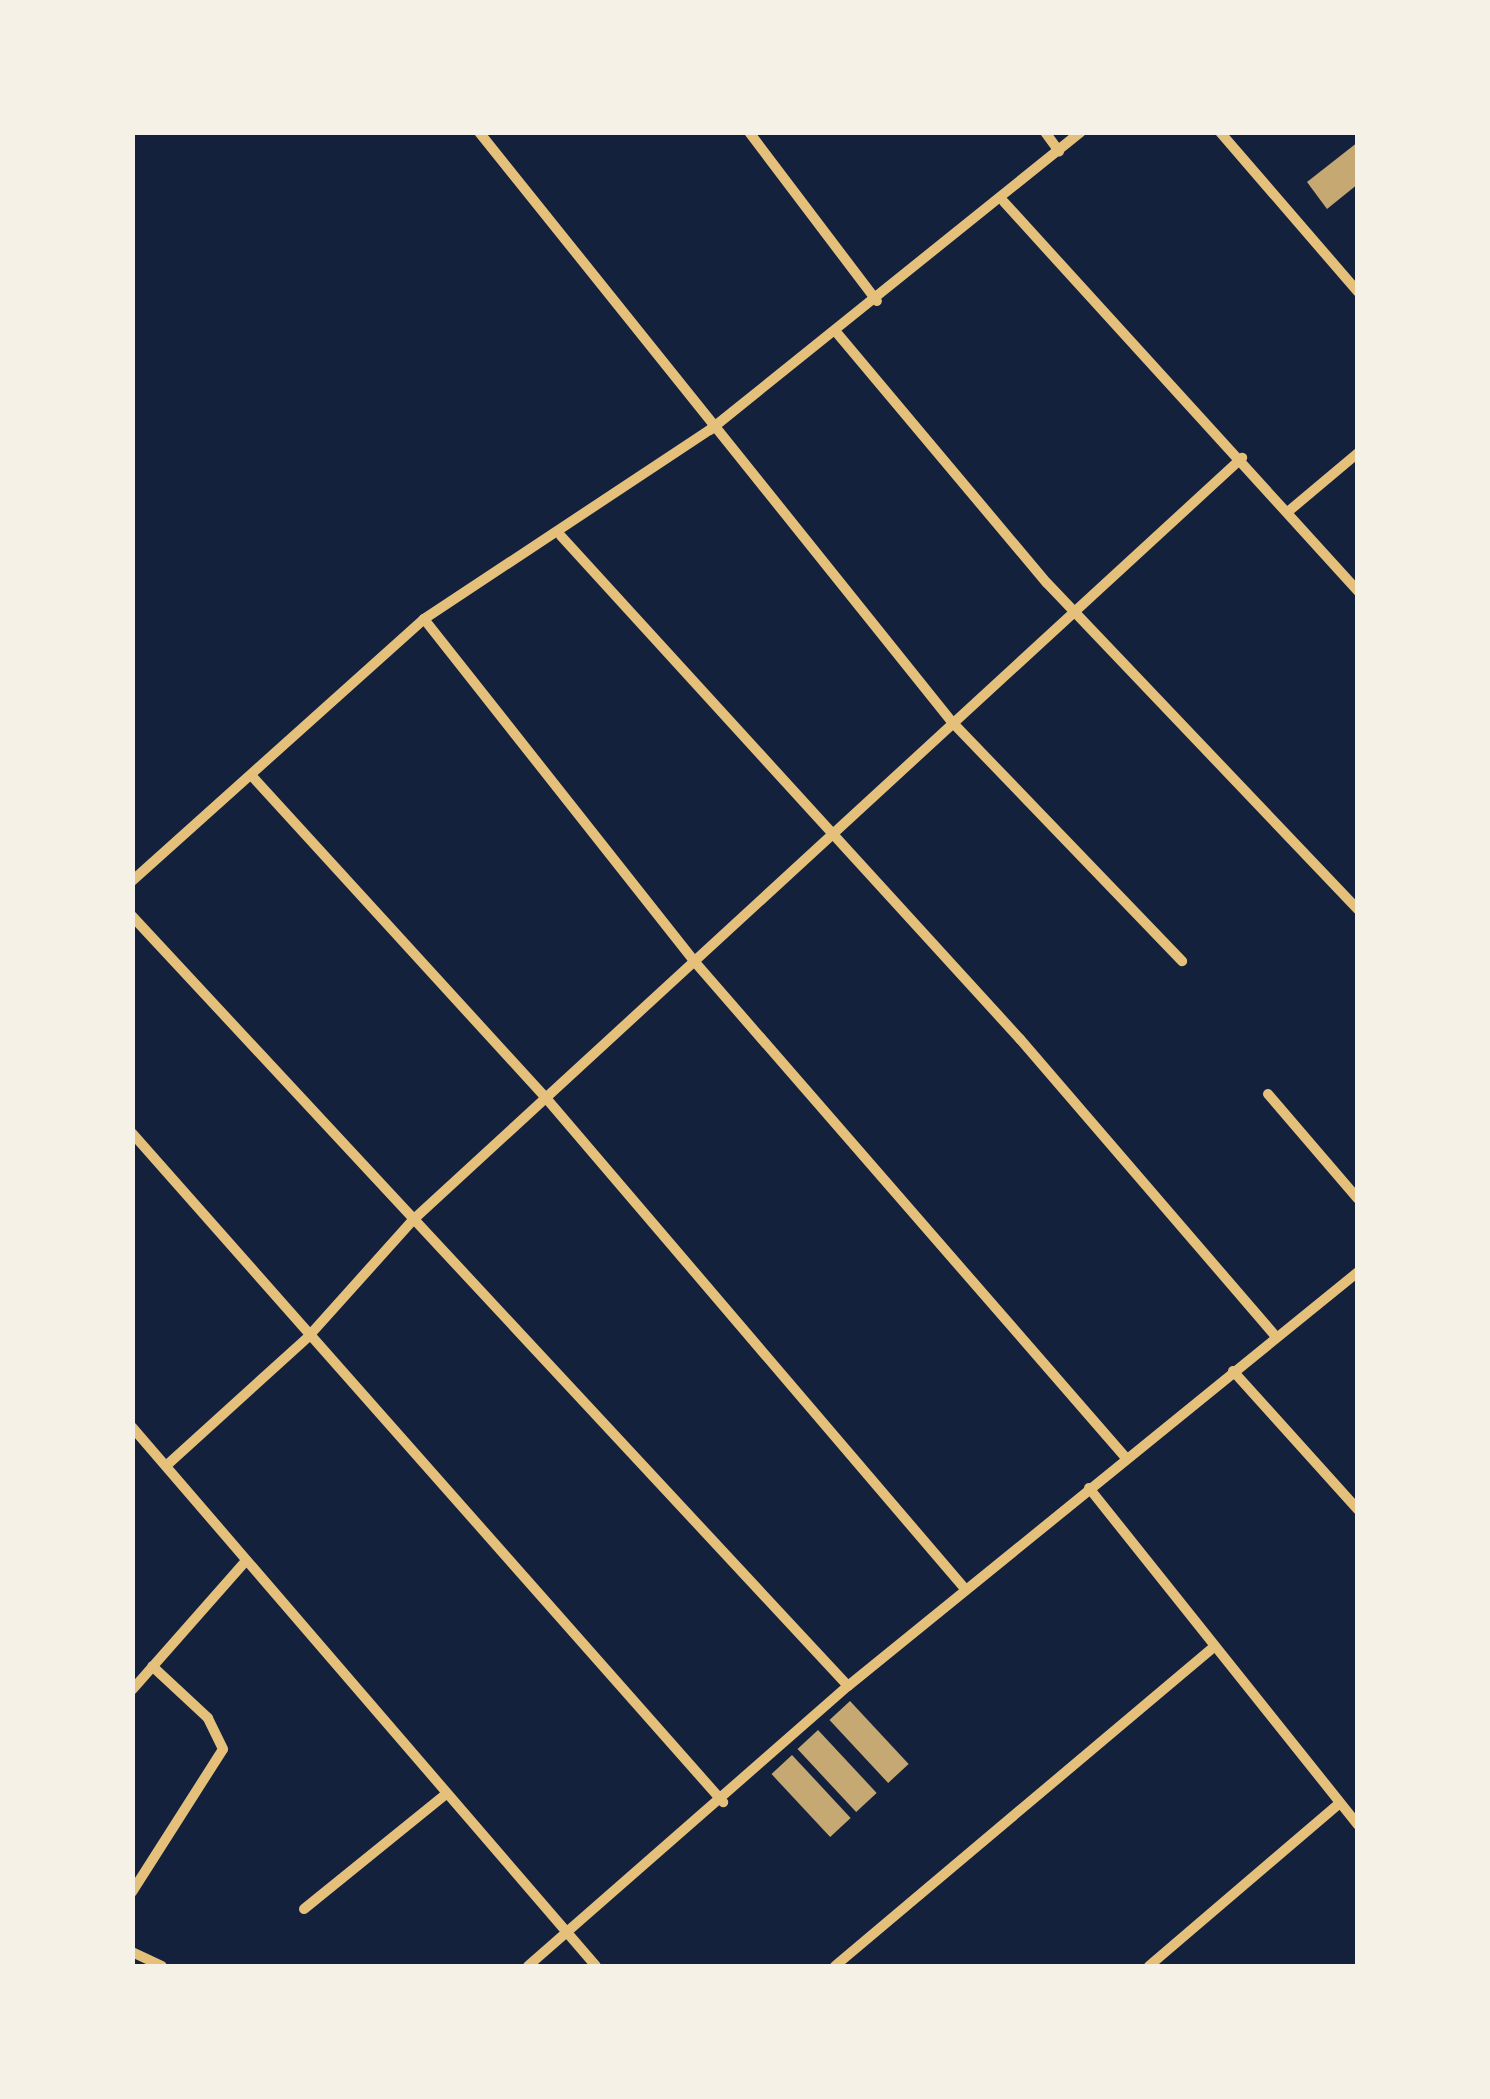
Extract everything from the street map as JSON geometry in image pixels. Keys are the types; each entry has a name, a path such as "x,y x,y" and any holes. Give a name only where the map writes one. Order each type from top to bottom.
{"street":[{"path":"479,132 710,430 952,722 1182,960"},
{"path":"749,132 877,301"},
{"path":"1045,132 1058,151"},
{"path":"132,881 424,620 561,536 710,430 1004,202 1081,132"},
{"path":"1220,132 1358,292"},
{"path":"1004,202 1290,510 1358,591"},
{"path":"837,332 1077,612 1358,910"},
{"path":"1290,510 1358,453"},
{"path":"167,1465 308,1338 414,1219 1242,458"},
{"path":"561,536 829,840 1020,1039 1276,1338"},
{"path":"424,620 694,961 1126,1458"},
{"path":"251,774 546,1098 965,1589"},
{"path":"132,916 848,1686"},
{"path":"1268,1094 1358,1198"},
{"path":"132,1133 308,1338 723,1802"},
{"path":"528,1966 723,1802 848,1686 1358,1272"},
{"path":"1233,1372 1358,1510"},
{"path":"132,1427 596,1966"},
{"path":"1089,1488 1358,1825"},
{"path":"132,1690 246,1562"},
{"path":"835,1966 1214,1646"},
{"path":"132,1892 223,1749 208,1718 152,1666"},
{"path":"304,1908 446,1794"},
{"path":"1149,1966 1339,1804"},
{"path":"132,1952 162,1966"}],"building":[{"path":"1358,142 1358,184 1327,209 1307,182"},
{"path":"850,1701 909,1764 888,1783 830,1720"},
{"path":"818,1730 877,1793 856,1812 798,1749"},
{"path":"792,1755 851,1818 830,1837 772,1774"}]}
